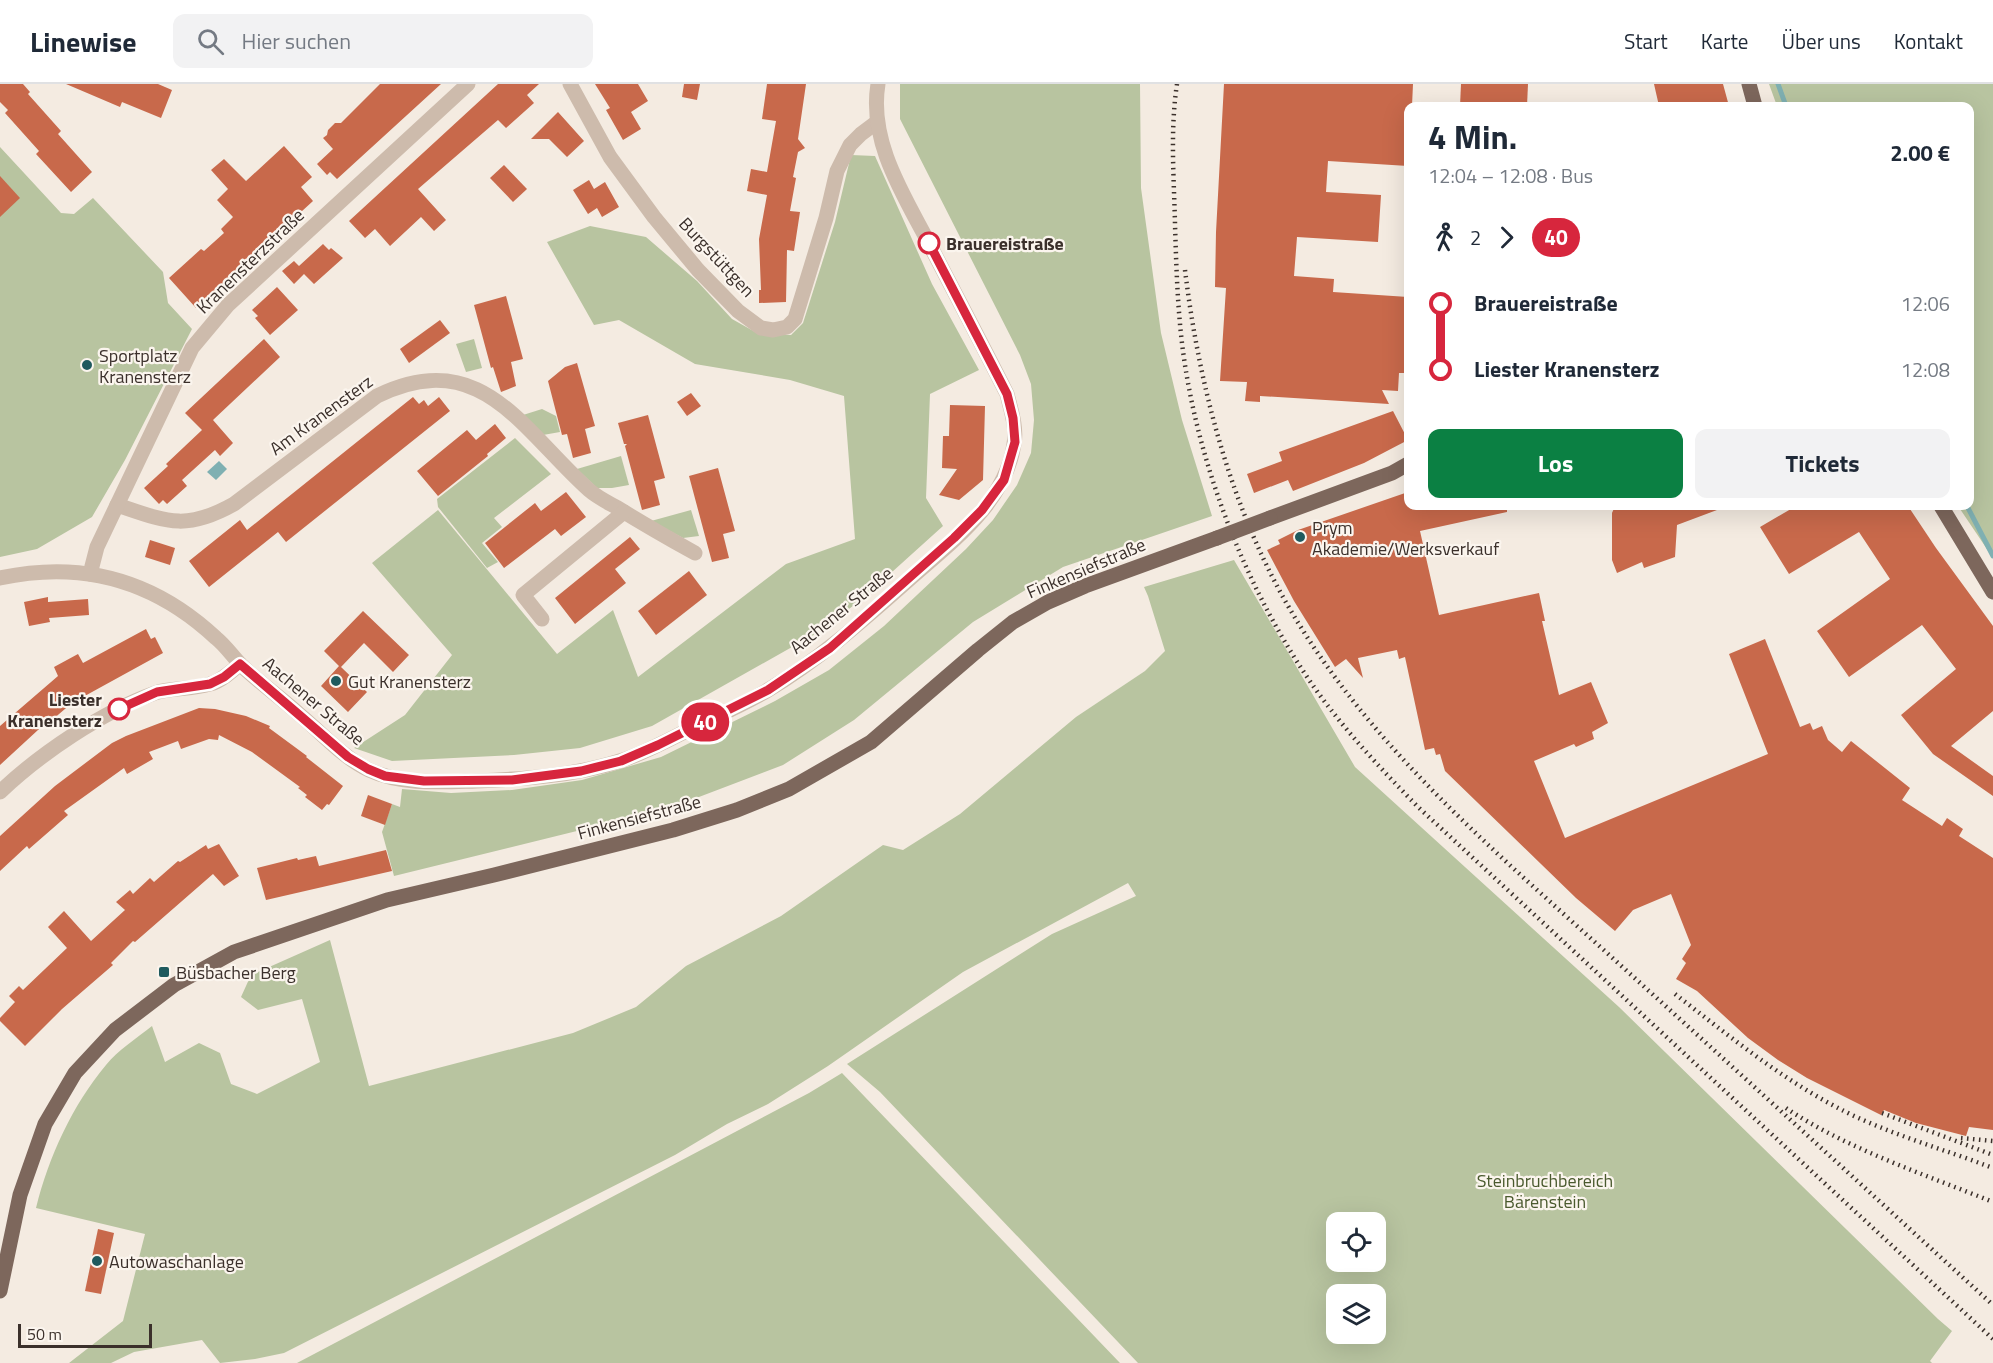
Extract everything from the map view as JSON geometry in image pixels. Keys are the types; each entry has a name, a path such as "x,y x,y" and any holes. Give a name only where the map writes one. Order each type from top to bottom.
{"main road":[{"path":"1749,84 1754,102"},
{"name":"Finkensiefstraße","path":"0,1291 20,1196 45,1124 75,1073 115,1030 174,985 234,952 387,900 673,830 737,810 789,789 871,742 978,650 1022,617 1048,602 1085,586 1392,473 1404,466"},
{"path":"1943,510 1993,592"}],"street":[{"name":"Kranensterzstraße","path":"90,574 97,547 192,348 228,305 468,84"},
{"name":"Burgstüttgen","path":"570,84 610,157 654,217 698,270 738,311 761,327 773,330 787,327 795,320 826,218 837,171 850,145 877,122"},
{"name":"Aachener Straße","path":"0,578 51,572 90,574 133,584 176,605 217,638 240,664 348,757 368,769 399,779 456,782 535,777 581,771 621,761 658,745 768,690 830,648 982,510 1004,480 1015,442 1013,418 1007,394 898,182 882,142 877,122 878,84"},
{"name":"Am Kranensterz","path":"117,505 159,519 188,522 211,517 234,504 377,396 399,385 431,380 462,383 482,391 516,416 590,491 694,554"},
{"path":"542,619 523,595 624,512"},
{"path":"0,792 30,765 66,740 118,710 157,692 210,684 224,677 240,664"}],"green space":[{"path":"900,84 1140,84 1141,188 1161,333 1182,420 1212,516 1063,567 973,622 854,720 783,765 670,808 394,876 382,832 392,804 400,807 402,789 451,793 512,790 582,780 661,757 775,701 829,670 884,626 966,549 993,520 1017,485 1031,453 1034,420 1031,384 1020,355 900,119"},
{"path":"1769,84 1993,84 1993,558 1961,510 1974,510 1974,102 1776,102"},
{"name":"Sportplatz Kranensterz","path":"0,147 61,213 74,214 93,198 163,272 168,303 192,329 125,460 92,517 37,549 0,557"},
{"path":"851,155 875,156 932,284 979,370 930,394 926,498 943,526 861,600 815,634 652,726 580,748 514,755 392,761 354,748 405,715 452,655 372,563 438,510 557,654 613,610 638,677 786,564 855,539 844,396 790,380 695,364 619,320 594,325 547,242 590,226 646,237 697,281 732,319 757,333 791,335 803,323 835,222"},
{"path":"474,339 482,368 466,372 456,344"},
{"path":"542,409 556,416 560,432 543,435 523,415"},
{"path":"515,438 551,474 494,518 502,527 482,543 498,562 487,568 438,507 437,499"},
{"path":"621,456 629,485 597,488 577,469"},
{"path":"691,510 699,536 683,538 651,521"},
{"name":"Steinbruchbereich Bärenstein","path":"1234,560 1355,767 1619,1007 1952,1331 1930,1361 1932,1363 1138,1363 880,1092 847,1064 1052,934 1136,896 1128,883 963,972 828,1066 768,1104 727,1124 675,1155 284,1353 220,1363 202,1340 134,1352 111,1363 69,1363 123,1321 145,1234 36,1208 63,1132 83,1097 111,1060 152,1026 165,1062 199,1043 220,1053 231,1084 257,1094 320,1062 302,999 258,1010 241,997 251,975 330,940 369,1086 573,1033 636,1007 686,966 781,916 883,845 903,850 960,814 1076,717 1145,671 1165,651 1144,587"},
{"path":"842,1073 1120,1363 297,1363 809,1093"}],"water":[{"path":"219,461 227,469 216,480 207,472"}],"building":[{"path":"0,84 23,84 30,92 28,94 61,131 58,134 92,172 71,192 36,154 39,151 5,113 8,110 0,102"},
{"path":"66,84 158,84 172,90 161,118 122,102 120,107"},
{"path":"380,84 441,84 337,179 330,172 327,175 317,164 333,149 323,138 335,123 341,123"},
{"path":"498,84 539,84 527,95 534,103 506,128 498,120 418,189 446,220 434,231 421,217 390,246 375,229 365,238 349,221"},
{"path":"595,84 638,84 648,101 631,112 641,129 623,140 606,110 610,108"},
{"path":"684,84 700,84 697,100 682,97"},
{"path":"767,84 806,84 798,139 805,148 798,152 793,177 796,178 790,211 800,212 794,251 787,250 786,302 759,303 759,290 761,290 759,239 767,195 747,191 751,169 767,172 776,121 762,119"},
{"path":"1224,84 1413,84 1412,102 1404,102 1404,166 1328,161 1326,192 1381,195 1378,242 1297,237 1294,276 1334,279 1333,292 1404,297 1404,373 1399,373 1398,391 1382,390 1389,404 1260,396 1260,402 1245,401 1247,382 1220,381 1226,288 1215,287"},
{"path":"1461,84 1528,84 1527,102 1460,102"},
{"path":"1654,84 1723,84 1728,102 1658,102"},
{"path":"558,112 584,141 567,157 549,139 531,139"},
{"path":"284,146 312,177 301,187 313,201 196,308 169,278 201,249 204,251 224,233 221,229 233,217 217,200 228,189 211,170 224,159 246,181"},
{"path":"504,165 527,189 513,202 490,178"},
{"path":"0,176 20,198 0,217"},
{"path":"589,180 594,189 605,182 619,207 602,217 597,208 588,214 573,190"},
{"path":"323,244 343,258 314,284 304,274 294,284 282,271 294,261 299,266"},
{"path":"277,287 298,310 270,335 255,318 258,316 252,310"},
{"path":"506,296 523,359 511,362 516,386 501,392 493,367 491,368 474,305"},
{"path":"440,320 450,333 409,363 400,349"},
{"path":"264,339 280,357 213,420 233,443 220,456 215,450 182,480 187,486 167,504 163,500 159,504 144,488 202,430 185,413"},
{"path":"577,363 595,426 585,429 591,453 573,458 567,434 562,435 548,381 565,367"},
{"path":"691,393 701,406 687,416 677,402"},
{"path":"413,397 419,404 424,400 428,406 439,397 450,411 286,542 278,532 209,587 189,561 240,520 247,530"},
{"path":"950,405 985,406 983,480 959,500 939,495 957,469 942,468 943,436 949,436"},
{"path":"1393,411 1404,432 1404,442 1364,463 1293,491 1288,480 1254,493 1247,474 1282,461 1279,452"},
{"path":"648,415 665,478 654,481 660,505 642,510 625,446 627,444 624,444 618,423"},
{"path":"495,424 506,438 487,454 488,456 438,496 417,471 467,430 476,440"},
{"path":"718,468 735,531 723,534 729,558 712,562 689,476"},
{"path":"566,492 586,517 561,536 555,529 504,568 485,543 535,503 541,511"},
{"path":"1404,493 1404,510 1507,510 1507,512 1420,531 1439,615 1539,593 1545,621 1542,621 1559,695 1591,682 1608,723 1592,732 1594,739 1576,747 1574,744 1534,761 1565,838 1768,754 1729,654 1765,639 1800,727 1810,723 1813,730 1822,726 1828,740 1842,752 1851,741 1910,788 1902,800 1942,826 1947,818 1963,829 1959,836 1993,858 1993,1130 1969,1127 1966,1136 1916,1123 1884,1110 1881,1115 1807,1078 1778,1060 1748,1038 1697,991 1676,979 1686,963 1682,959 1691,945 1671,894 1633,910 1615,931 1576,898 1445,771 1440,754 1436,755 1434,748 1425,750 1405,657 1399,659 1397,650 1358,658 1363,678 1346,659 1335,667 1294,601 1267,550 1280,544 1278,540 1298,530"},
{"path":"1613,510 1717,510 1677,525 1675,557 1644,568 1642,562 1617,573 1612,560"},
{"path":"1789,510 1911,510 1993,626 1993,711 1951,746 1993,776 1993,796 1933,754 1901,715 1956,669 1922,625 1849,677 1817,631 1890,579 1859,532 1789,574 1760,527"},
{"path":"630,537 640,549 615,569 626,583 575,624 555,598"},
{"path":"150,540 175,548 170,565 145,557"},
{"path":"689,571 707,595 656,635 638,611"},
{"path":"48,597 48,602 88,599 89,615 49,618 50,622 29,626 24,602"},
{"path":"363,611 409,655 393,672 364,643 341,667 367,692 348,712 321,686 339,666 324,651"},
{"path":"146,629 151,639 155,637 163,653 72,703 52,720 51,718 0,765 0,726 58,676 54,667 78,654 83,663"},
{"path":"199,708 246,716 270,726 269,728 343,786 329,805 327,804 322,810 305,797 307,795 298,788 300,787 252,752 219,735 218,740 209,739 181,749 178,741 149,752 153,759 127,774 124,768 64,811 68,815 29,849 27,846 0,871 0,836 55,786 112,743"},
{"path":"368,795 392,804 385,825 361,816"},
{"path":"219,844 239,876 224,886 213,874 135,942 133,941 111,963 113,965 62,1009 25,1046 0,1021 0,1018 15,1002 9,996 19,986 23,990 67,948 48,927 64,911 91,941 125,910 116,902 130,890 133,894 150,878 154,882 178,861 180,862 206,845 208,849"},
{"path":"386,850 392,871 266,900 257,868 297,858 298,860 316,856 319,866"},
{"name":"Autowaschanlage","path":"98,1229 114,1233 101,1294 85,1291"}],"waterway":[{"path":"1778,84 1785,102"},
{"path":"1969,510 1993,556"}],"railway":[{"path":"1177,84 1173,136 1175,237 1179,312 1186,372 1209,470 1226,518 1245,565 1292,654 1342,724 1418,807 1993,1339"},
{"path":"1185,270 1191,314 1209,402 1221,446 1251,531 1291,611 1324,662 1360,709 1399,755 1484,841 1993,1305"},
{"path":"1675,994 1775,1070 1818,1097 1858,1118 1993,1168"},
{"path":"1786,1108 1834,1136 1860,1148 1993,1202"},
{"path":"1882,1113 1993,1155"},
{"path":"1961,1138 1993,1141"}],"bus line":[{"name":"40","path":"119,709 157,692 210,684 224,677 240,664 348,757 368,769 399,779 456,782 512,780 581,771 621,761 768,690 830,648 880,605 982,510 1004,480 1015,442 1013,418 1007,394 929,243"}],"place":[{"name":"Brauereistraße","path":"929,243"},
{"name":"Sportplatz Kranensterz","path":"87,365"},
{"name":"Prym Akademie/Werksverkauf","path":"1300,537"},
{"name":"Gut Kranensterz","path":"336,681"},
{"name":"Liester Kranensterz","path":"119,709"},
{"name":"Büsbacher Berg","path":"164,972"},
{"name":"Autowaschanlage","path":"97,1261"}]}
